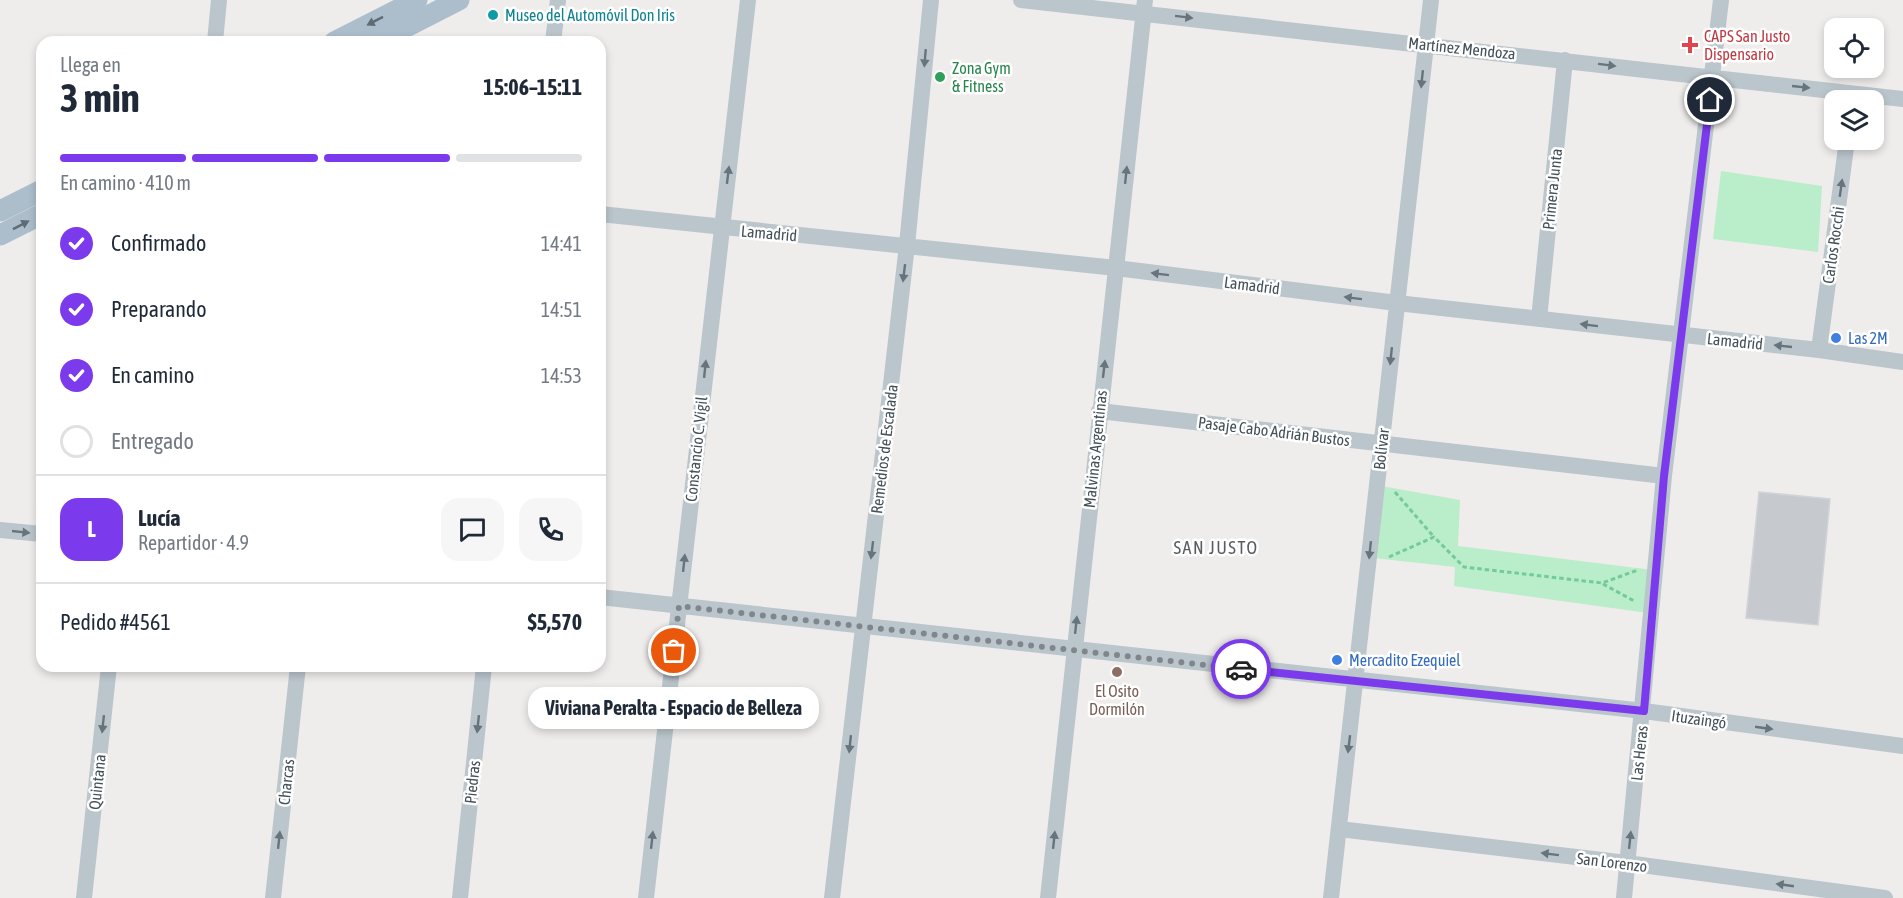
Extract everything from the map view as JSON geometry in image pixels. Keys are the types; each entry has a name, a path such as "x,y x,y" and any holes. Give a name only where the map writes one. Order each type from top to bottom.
{"main road":[{"path":"389,36 459,0"},
{"path":"346,36 414,1"},
{"path":"0,211 36,193"},
{"path":"0,235 36,217"}],"street":[{"path":"216,36 219,0"},
{"path":"555,36 558,0"},
{"name":"Constancio C. Vigil","path":"646,898 748,0"},
{"name":"Remedios de Escalada","path":"832,898 907,245 931,0"},
{"name":"Martínez Mendoza","path":"1021,0 1144,6 1426,44 1713,77 1824,93"},
{"name":"Bolívar","path":"1331,898 1431,0"},
{"name":"Las Heras","path":"1624,898 1644,711 1664,476 1683,335 1721,0"},
{"name":"Malvinas Argentinas","path":"1048,898 1144,6"},
{"name":"Primera Junta","path":"1539,319 1565,60"},
{"name":"Martínez Mendoza","path":"1884,98 1903,99"},
{"name":"Carlos Rocchi","path":"1820,350 1846,150"},
{"name":"Lamadrid","path":"606,215 1116,268 1397,303 1820,350 1903,362"},
{"name":"Pasaje Cabo Adrián Bustos","path":"1099,411 1664,476"},
{"path":"0,530 36,533"},
{"name":"Ituzaingó","path":"606,598 1644,711 1903,746"},
{"name":"Quintana","path":"84,898 108,672"},
{"name":"Charcas","path":"273,898 297,672"},
{"name":"Piedras","path":"460,898 483,672"},
{"name":"San Lorenzo","path":"1339,829 1627,863 1885,898"}],"path":[{"path":"1395,492 1464,567 1602,583 1638,603"},
{"path":"1389,557 1434,537"},
{"path":"1602,583 1638,570"}],"green space":[{"path":"1721,171 1822,186 1818,252 1713,239"},
{"path":"1381,486 1460,500 1458,546 1653,570 1648,613 1454,586 1455,567 1374,558"}],"building":[{"path":"1759,492 1830,499 1818,625 1746,618"}],"way so far":[{"path":"674,651 679,606 1241,669"}],"place":[{"name":"Museo del Automóvil Don Iris","path":"493,15"},
{"name":"CAPS San Justo Dispensario","path":"1690,45"},
{"name":"Zona Gym & Fitness","path":"940,77"},
{"name":"Las 2M","path":"1836,338"},
{"name":"Viviana Peralta - Espacio de Belleza","path":"674,651"},
{"name":"Mercadito Ezequiel","path":"1337,660"},
{"name":"El Osito Dormilón","path":"1117,672"}],"district":[{"name":"SAN JUSTO","path":"1216,548"}],"route":[{"path":"1241,669 1644,711 1664,476 1710,100"}]}
